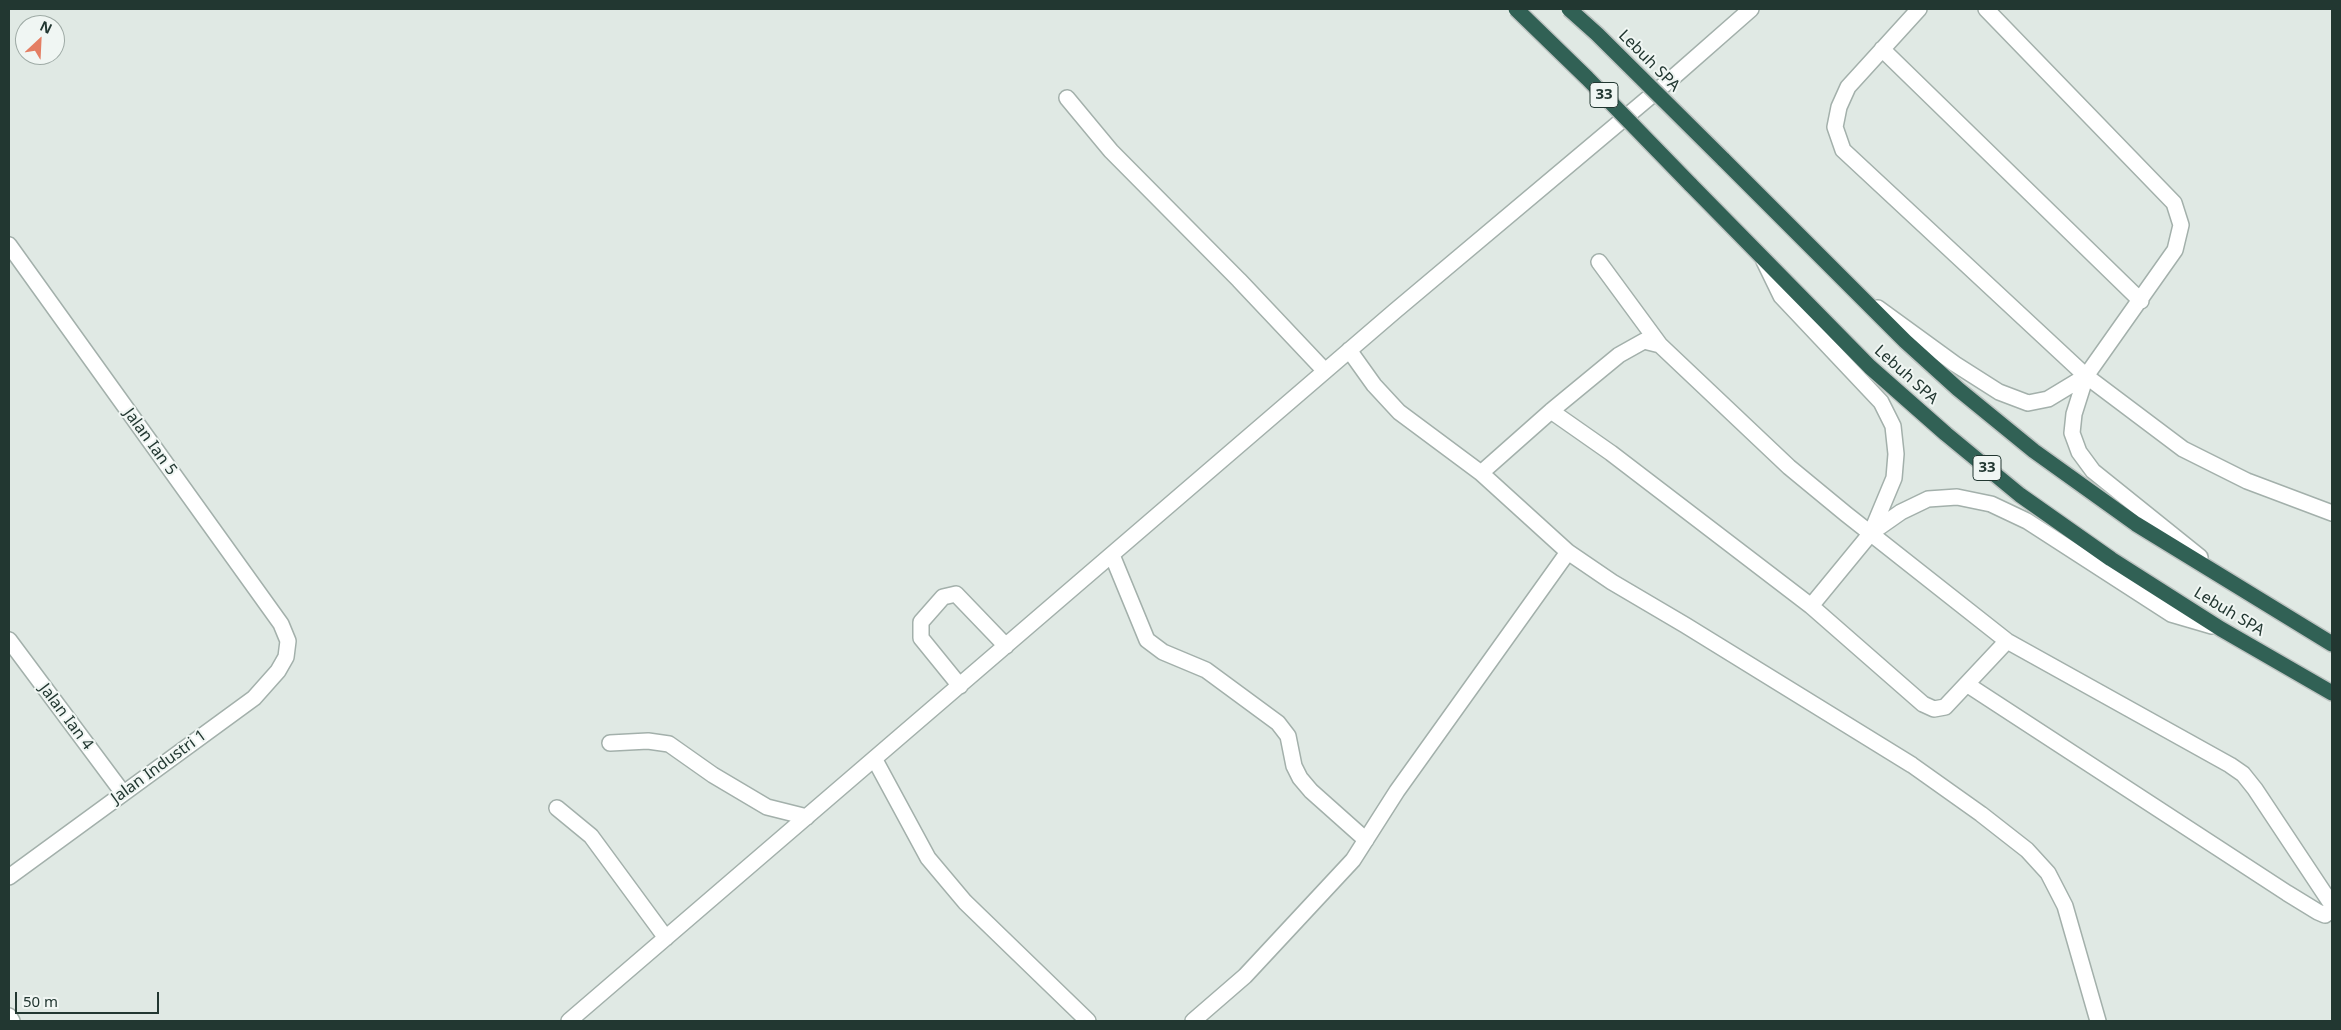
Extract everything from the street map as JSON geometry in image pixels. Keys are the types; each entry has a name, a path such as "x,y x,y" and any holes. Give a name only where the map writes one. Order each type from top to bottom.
{"highway":[{"name":"Lebuh SPA","path":"1516,9 1587,78 1763,260 1870,367 1946,434 2020,495 2111,559 2221,629 2332,693"},
{"name":"Lebuh SPA","path":"1569,9 1597,34 1905,341 1958,389 2034,450 2136,524 2332,644"},
{"path":"2297,621 2332,637"}],"street":[{"path":"569,1021 875,760 1349,350 1751,9"},
{"path":"1918,9 1848,87 1839,107 1835,128 1843,150 2086,376 2184,449 2247,481 2332,513"},
{"path":"1986,9 2174,203 2181,225 2175,250 2141,301 2086,376 2075,407 2072,433 2084,458 2093,471 2242,590"},
{"path":"1882,49 2141,301"},
{"path":"1067,98 1112,151 1239,280 1324,372"},
{"name":"Jalan Ian 5","path":"9,245 281,624 288,641"},
{"path":"1763,260 1781,296 1881,402 1893,426 1896,454 1894,478 1871,533"},
{"path":"1599,262 1660,345 1789,468 2007,642 2230,765 2243,774 2332,905 2329,912 2325,915 2318,912 1968,685"},
{"path":"1859,294 1962,369 1999,392 2028,403 2048,399 2086,376"},
{"path":"1482,473 1551,411 1632,346 1644,341 1660,345"},
{"path":"1349,350 1374,385 1399,412 1482,473 1568,552 1612,582 1912,765 1981,814 2027,850 2048,873 2065,906 2098,1021"},
{"path":"1551,411 1611,452 1811,606 1923,704 1934,709 1945,707 2007,642"},
{"path":"1811,606 1871,533 1901,512 1928,499 1957,497 1991,504 2027,521 2171,614 2221,629"},
{"path":"1193,1021 1245,976 1353,860 1396,791 1568,552"},
{"path":"1112,555 1147,640 1163,652 1206,670 1278,723 1288,736 1294,766 1300,778 1311,792 1366,840"},
{"path":"960,686 921,638 922,622 943,597 956,594 1006,646"},
{"name":"Jalan Ian 4","path":"9,640 123,793"},
{"name":"Jalan Industri 1","path":"9,877 254,698 278,671 286,657 288,641"},
{"path":"610,743 648,740 669,744 713,775 767,807 806,817"},
{"path":"875,760 928,858 964,902 1088,1021"},
{"path":"557,808 591,836 666,938"},
{"path":"9,1016 12,1021"}]}
